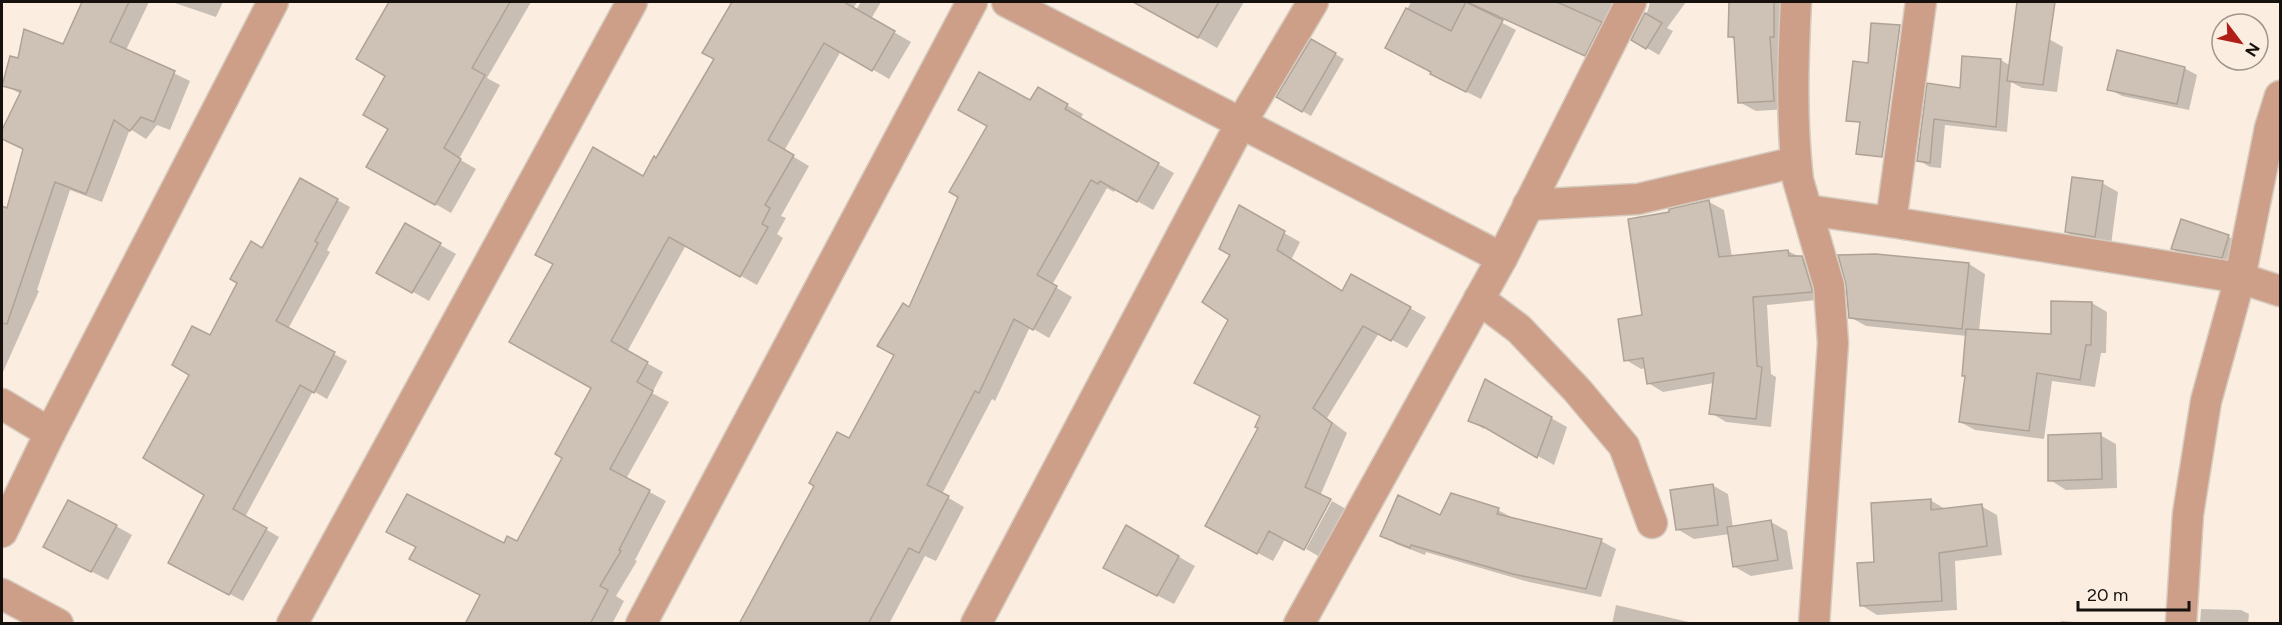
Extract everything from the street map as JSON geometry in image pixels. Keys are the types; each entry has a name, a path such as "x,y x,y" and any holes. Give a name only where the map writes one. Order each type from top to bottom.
{"street":[{"path":"2,532 50,432 273,2"},
{"path":"292,624 632,2"},
{"path":"640,624 972,2"},
{"path":"1007,2 1502,258"},
{"path":"976,624 1242,123 1313,2"},
{"path":"1299,624 1502,258 1631,2"},
{"path":"1796,2 1793,95 1796,162 1798,180 1829,286 1833,343 1814,624"},
{"path":"1892,222 1921,2"},
{"path":"2181,624 2188,514 2206,401 2240,278 2270,128 2280,96"},
{"path":"1528,205 1638,199 1796,162"},
{"path":"1807,210 2240,278 2280,291"},
{"path":"1479,299 1519,329 1577,390 1624,446 1652,523"},
{"path":"2,404 50,432"},
{"path":"2,594 58,624"}],"building":[{"path":"82,2 129,2 110,42 175,71 154,122 141,117 130,131 114,120 86,194 55,182 7,324 2,323 2,206 7,208 23,149 2,139 2,130 21,91 2,86 10,56 18,58 24,29 63,44"},
{"path":"389,2 510,2 472,68 485,75 444,148 461,159 435,205 366,167 388,129 363,115 385,76 356,59"},
{"path":"732,2 844,2 895,31 872,71 824,43 768,140 794,155 765,205 770,208 762,224 768,227 740,277 669,237 611,341 648,362 637,382 653,391 610,469 650,490 619,550 621,551 600,586 608,590 590,624 465,624 480,595 409,559 416,547 386,532 407,494 504,543 507,536 517,541 562,458 555,454 591,388 509,342 553,264 535,255 593,147 643,176 714,59 702,53"},
{"path":"1133,2 1219,2 1198,38"},
{"path":"1466,2 1503,20 1466,92 1385,48 1406,8 1451,31"},
{"path":"1467,2 1557,2 1602,22 1585,56"},
{"path":"1729,2 1774,2 1774,37 1770,37 1774,101 1738,103 1734,37 1728,37"},
{"path":"2017,2 2055,2 2043,85 2007,81"},
{"path":"1645,13 1662,23 1646,49 1631,40"},
{"path":"1871,23 1900,25 1882,157 1856,154 1860,122 1846,121 1853,61 1868,63"},
{"path":"1311,39 1336,53 1302,112 1276,97"},
{"path":"2117,50 2185,67 2177,104 2107,90"},
{"path":"1962,56 2001,59 1996,127 1934,119 1930,163 1917,161 1927,83 1960,88"},
{"path":"979,72 1030,100 1038,87 1068,104 1065,109 1159,163 1137,202 1100,181 1098,184 1091,180 1037,275 1057,286 1033,330 1014,319 979,393 975,391 927,485 949,496 919,553 909,548 868,624 739,624 814,486 809,483 837,432 849,438 894,355 877,346 903,303 909,307 958,197 949,192 987,126 958,110"},
{"path":"2072,177 2103,181 2095,237 2065,232"},
{"path":"300,178 338,199 315,241 318,243 276,321 335,352 314,393 300,385 233,509 267,528 229,595 168,563 204,495 143,458 189,375 172,365 192,326 210,335 237,283 230,279 251,241 262,248"},
{"path":"1709,200 1719,257 1788,250 1789,256 1802,256 1812,289 1812,292 1753,297 1757,366 1762,367 1756,419 1709,414 1714,373 1647,384 1643,358 1624,361 1618,319 1642,315 1628,219 1669,212 1669,209"},
{"path":"1239,205 1285,231 1277,250 1342,291 1351,274 1411,307 1391,341 1363,326 1313,408 1332,423 1305,487 1331,499 1304,550 1269,531 1257,554 1205,526 1258,428 1255,427 1260,416 1194,383 1228,320 1202,302 1230,255 1219,249"},
{"path":"2181,219 2229,235 2222,258 2171,249"},
{"path":"405,223 441,243 412,293 376,273"},
{"path":"1876,254 1969,263 1962,329 1849,318 1846,285 1838,255"},
{"path":"2051,301 2092,302 2091,345 2086,345 2080,380 2037,373 2029,431 1959,422 1965,376 1962,376 1966,329 2051,334"},
{"path":"1485,379 1552,417 1537,458 1484,427 1468,421"},
{"path":"2101,433 2102,479 2048,481 2048,435"},
{"path":"1713,484 1718,525 1676,530 1670,490"},
{"path":"1451,493 1499,508 1497,514 1602,539 1586,589 1513,574 1411,545 1410,548 1380,536 1398,495 1440,515"},
{"path":"1931,499 1931,510 1982,504 1987,546 1939,553 1942,601 1860,606 1857,563 1874,562 1871,503"},
{"path":"68,500 117,525 91,572 43,547"},
{"path":"1771,520 1778,560 1733,567 1727,527"},
{"path":"1126,525 1179,556 1157,596 1103,568"}]}
